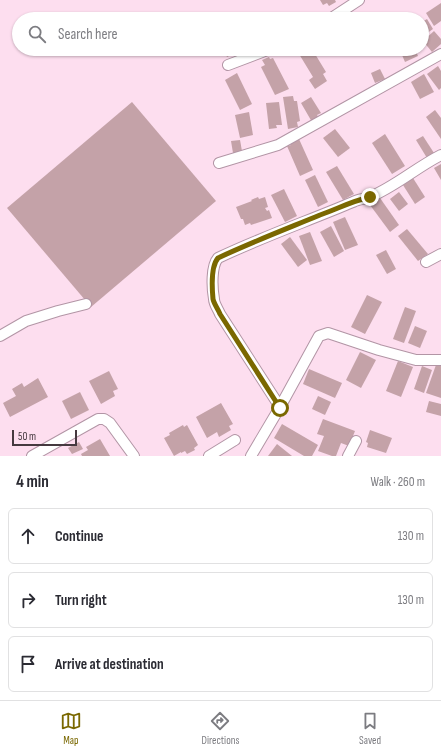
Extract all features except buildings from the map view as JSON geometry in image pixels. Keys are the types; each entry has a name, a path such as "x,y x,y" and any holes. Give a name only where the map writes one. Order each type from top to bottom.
{"street":[{"path":"341,12 359,0"},
{"path":"219,163 278,145 441,54"},
{"path":"228,65 252,56"},
{"path":"280,408 220,314 214,299 213,269 215,261 218,258 259,239 355,201 370,197 441,155"},
{"path":"426,262 441,254"},
{"path":"0,336 26,321 86,304"},
{"path":"251,456 280,408 319,336 328,333 416,360 441,360"},
{"path":"32,456 98,419 104,419 110,423 134,456"},
{"path":"209,456 235,440"},
{"path":"348,456 356,441"}],"route":[{"path":"280,408 220,314 214,299 213,269 215,261 218,258 259,239 355,201 370,197"}]}
